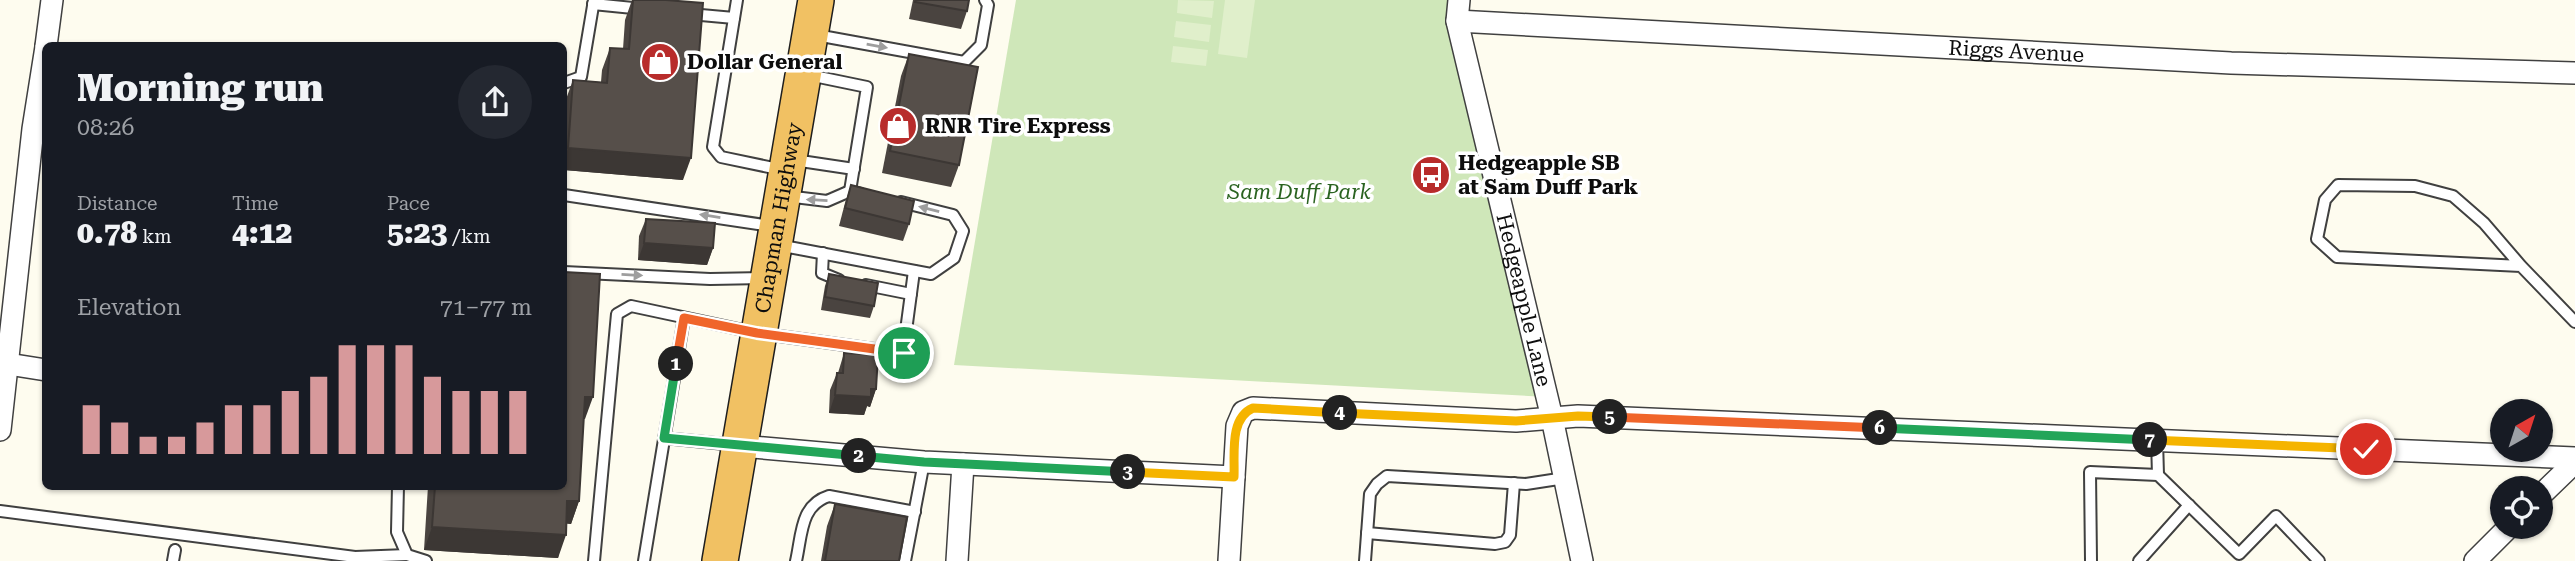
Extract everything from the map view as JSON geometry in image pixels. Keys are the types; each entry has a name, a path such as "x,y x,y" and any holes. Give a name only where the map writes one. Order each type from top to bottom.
{"highway":[{"name":"Chapman Highway","path":"720,561 816,0"}],"street":[{"path":"47,42 52,0"},
{"name":"Hedgeapple Lane","path":"1459,0 1457,22 1552,418 1582,561"},
{"name":"Riggs Avenue","path":"1457,22 2231,63 2575,73"},
{"path":"0,430 42,94"},
{"path":"8,364 42,369"},
{"path":"1229,561 1237,426 1244,412 1253,408 1503,421 1578,416 2575,460"},
{"path":"741,446 924,462 1234,477"},
{"path":"2553,483 2575,460"},
{"path":"957,561 963,464"},
{"path":"2475,561 2498,539"}],"lane":[{"path":"737,0 713,147 721,157 782,199 822,253 822,273 845,281"},
{"path":"810,34 964,62 981,46 988,5 985,0"},
{"path":"567,82 581,77 594,2 657,10"},
{"path":"683,13 734,18"},
{"path":"803,74 867,87 850,191"},
{"path":"782,199 854,169"},
{"path":"2521,266 2337,257 2317,239 2325,200 2338,185 2414,186 2453,196 2484,223 2521,266 2575,321"},
{"path":"567,195 827,201 850,191 877,197"},
{"path":"822,253 931,274 954,258 963,231 953,215 891,200"},
{"path":"594,561 617,314 631,306 757,333 904,353 914,271"},
{"path":"567,272 710,279 769,278"},
{"path":"858,283 911,294"},
{"path":"644,561 684,318"},
{"path":"664,438 741,446"},
{"path":"2157,440 2158,475"},
{"path":"905,561 924,462"},
{"path":"2091,561 2090,472 2158,475 2242,557 2276,516 2319,561"},
{"path":"1365,561 1370,494 1387,476 1526,484 1565,478"},
{"path":"1367,533 1495,544 1505,542 1510,535 1514,483"},
{"path":"398,490 397,532 407,555"},
{"path":"796,561 807,512 816,500 829,496 915,513"},
{"path":"2139,561 2189,505"},
{"path":"0,511 355,559 407,555 426,561"}],"green space":[{"name":"Sam Duff Park","path":"1016,0 1459,0 1547,397 954,365"},
{"path":"1178,0 1214,1 1212,18 1177,13"},
{"path":"1225,0 1255,0 1247,58 1218,54"},
{"path":"1176,21 1211,25 1209,42 1174,37"},
{"path":"1173,46 1208,50 1206,66 1171,62"}],"building":[{"path":"633,0 703,3 691,158 568,148 573,80 607,83 610,48 629,49"},
{"path":"969,0 967,11 915,2"},
{"path":"909,54 978,67 959,165 890,151"},
{"path":"851,185 914,201 909,224 845,208"},
{"path":"646,219 715,223 713,248 644,243"},
{"path":"567,272 600,274 593,397 585,397 579,501 567,501 566,535 432,527 435,490 567,490"},
{"path":"829,274 878,283 874,306 825,297"},
{"path":"844,353 878,355 876,389 871,389 871,397 835,395 837,373 843,373"},
{"path":"835,504 907,517 899,561 825,561"}],"place":[{"name":"Dollar General","path":"660,62"},
{"name":"RNR Tire Express","path":"898,126"},
{"name":"Hedgeapple SB at Sam Duff Park","path":"1431,175"}],"route":[{"path":"904,353 757,333 684,318 664,438 924,462 1234,477 1237,426 1244,412 1253,408 1516,421 1578,416 2366,449"}]}
